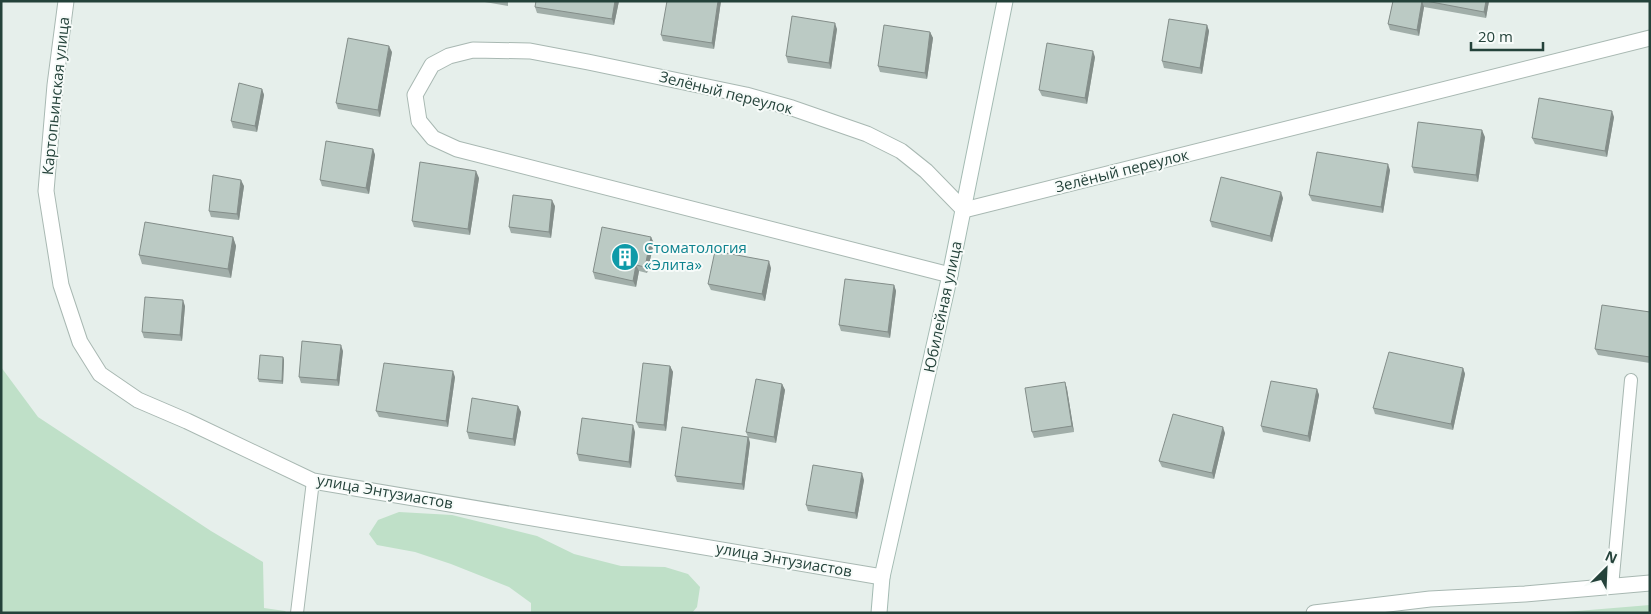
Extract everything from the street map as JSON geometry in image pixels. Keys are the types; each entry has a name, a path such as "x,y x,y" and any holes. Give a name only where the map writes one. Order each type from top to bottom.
{"street":[{"name":"Картопьинская улица","path":"46,191 55,85 66,1"},
{"name":"Юбилейная улица","path":"880,613 882,577 964,210 1005,1"},
{"name":"Зелёный переулок","path":"950,275 458,149 433,138 419,122 415,95 432,65 449,56 473,50 530,51 746,94 867,134 901,151 926,171 964,210 1650,38"},
{"name":"улица Энтузиастов","path":"46,191 61,285 80,342 100,374 138,400 314,481 882,577"},
{"path":"1314,613 1355,610 1430,599 1650,584"}],"lane":[{"path":"1612,587 1631,380"},
{"path":"297,613 314,481"}],"green space":[{"path":"1,367 38,417 211,531 263,562 264,608 285,611 287,613 1,613"},
{"path":"399,512 452,515 537,536 574,554 621,566 665,567 688,574 700,587 697,607 692,613 531,613 531,603 509,587 415,552 377,545 369,534 378,520"},
{"path":"1650,605 1650,613 1553,613"}],"building":[{"path":"536,1 615,1 612,19 535,7"},
{"path":"667,1 718,1 712,43 661,35"},
{"path":"1393,1 1422,1 1417,30 1388,24"},
{"path":"1426,1 1486,1 1484,12"},
{"path":"792,16 835,23 829,63 786,56"},
{"path":"1169,19 1207,25 1200,68 1162,61"},
{"path":"884,25 930,32 925,73 878,66"},
{"path":"348,38 389,46 378,110 336,103"},
{"path":"1047,43 1093,51 1085,98 1039,90"},
{"path":"239,83 262,89 255,126 231,121"},
{"path":"1539,98 1612,111 1605,151 1532,138"},
{"path":"1418,122 1482,130 1476,175 1412,167"},
{"path":"326,141 373,149 366,188 320,180"},
{"path":"1317,152 1388,164 1381,207 1309,195"},
{"path":"420,162 476,171 468,229 412,221"},
{"path":"213,175 241,180 237,214 209,211"},
{"path":"1221,177 1281,192 1270,236 1210,221"},
{"path":"513,195 552,200 549,232 509,227"},
{"path":"145,222 233,237 228,269 139,255"},
{"name":"Стоматология «Элита»","path":"602,227 651,237 645,267 636,265 633,281 593,272"},
{"path":"715,251 769,261 762,294 708,284"},
{"path":"845,279 894,285 888,332 839,325"},
{"path":"145,297 183,300 180,335 142,332"},
{"path":"1602,305 1650,312 1650,357 1595,349"},
{"path":"302,341 341,345 337,380 299,377"},
{"path":"1389,352 1463,368 1451,424 1373,408"},
{"path":"260,355 283,357 282,381 258,379"},
{"path":"384,363 453,371 446,421 376,411"},
{"path":"643,363 670,366 664,425 636,422"},
{"path":"756,379 782,384 774,437 746,432"},
{"path":"1271,381 1317,389 1308,436 1261,426"},
{"path":"1065,382 1072,426 1032,432 1025,388"},
{"path":"472,398 518,406 513,439 467,432"},
{"path":"1173,414 1223,427 1212,473 1159,461"},
{"path":"582,418 633,425 629,462 577,454"},
{"path":"682,427 748,437 742,484 675,476"},
{"path":"813,465 862,473 855,513 806,505"}],"place":[{"name":"Стоматология «Элита»","path":"625,257"}]}
